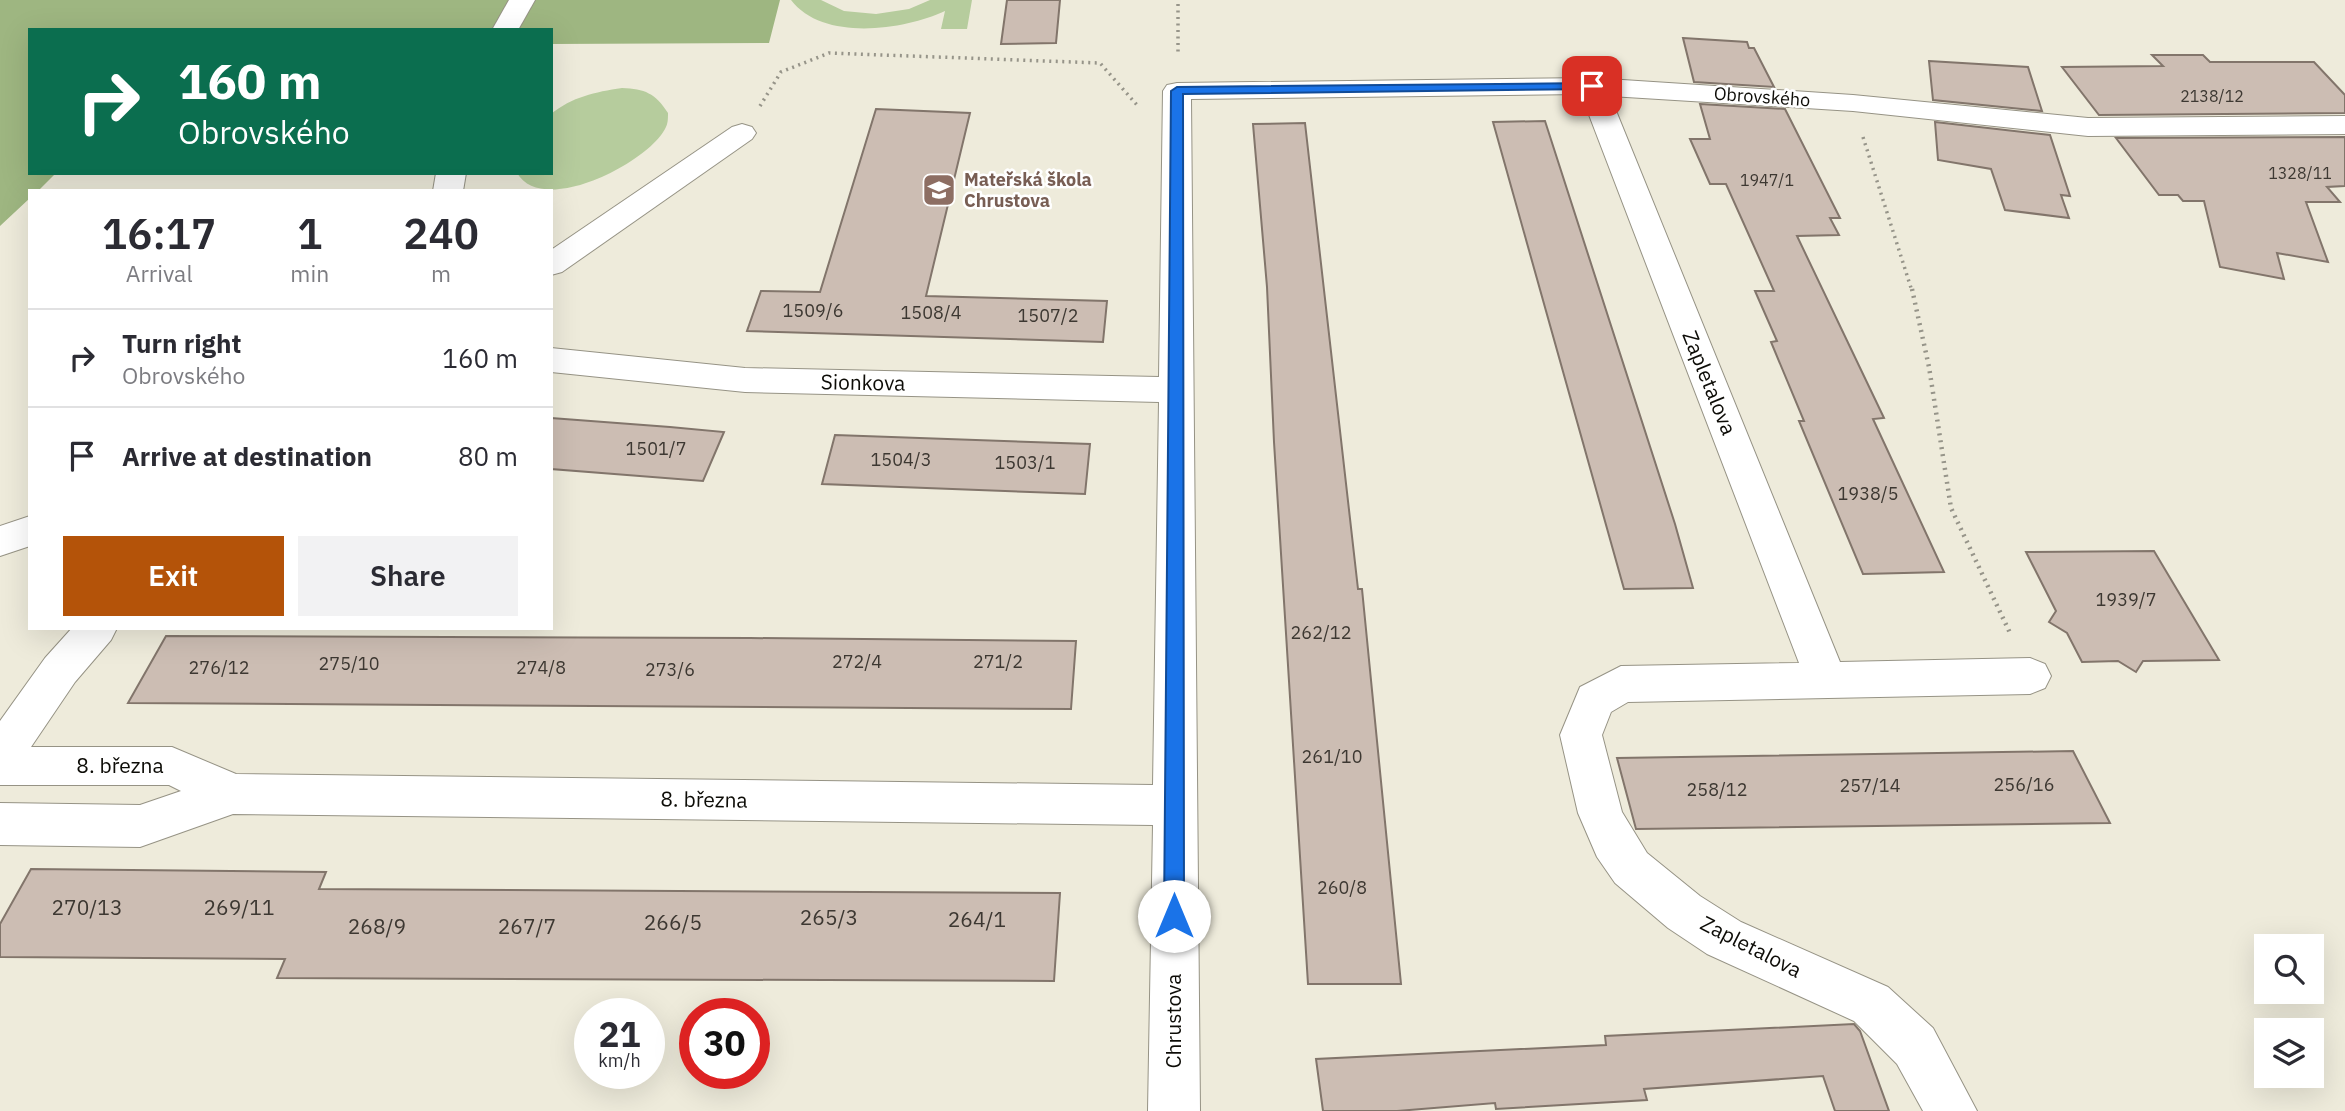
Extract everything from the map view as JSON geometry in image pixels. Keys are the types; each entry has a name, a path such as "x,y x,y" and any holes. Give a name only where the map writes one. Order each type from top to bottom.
{"street":[{"path":"506,28 522,0"},
{"name":"Obrovského","path":"1177,110 1592,86 1853,103 2088,127 2345,125"},
{"name":"Zapletalova","path":"1592,86 1826,679"},
{"name":"Chrustova","path":"1174,1111 1177,110"},
{"path":"553,264 742,133"},
{"name":"Sionkova","path":"553,360 745,380 1175,390"},
{"path":"0,541 28,532"},
{"path":"0,756 60,670 95,630"},
{"name":"Zapletalova","path":"1951,1111 1914,1046 1871,1004 1724,938 1684,912 1631,868 1612,842 1600,813 1581,735 1595,700 1621,684 2030,676"},
{"name":"8. března","path":"0,766 172,766 233,794"},
{"name":"8. března","path":"0,824 140,826 233,794 1174,805"}],"path":[{"path":"1178,4 1178,52"},
{"path":"742,133 781,72 829,53 1100,63 1158,128 1177,110"},
{"path":"1853,103 1910,285 1929,367 1951,508 2030,676"}],"green space":[{"path":"0,0 780,0 769,43 553,44 553,28 28,28 28,175 54,175 40,189 28,189 28,200 0,226"},
{"path":"791,0 821,0 844,11 876,14 909,9 930,0 972,0 967,29 941,29 945,11 928,18 887,27 843,27 823,22 805,13"},
{"path":"622,88 649,93 668,113 665,129 655,142 638,156 594,180 571,187 549,189 530,185 519,175 553,175 553,113 567,103 602,91"}],"building":[{"path":"1007,0 1060,0 1056,43 1001,44"},
{"path":"1683,38 1747,42 1749,48 1754,48 1774,87 1694,82"},
{"path":"2152,55 2203,55 2210,62 2314,62 2345,95 2345,113 2099,115 2062,67 2163,66"},
{"path":"1929,61 2028,67 2042,111 1933,100"},
{"path":"1700,104 1785,109 1840,218 1830,218 1839,235 1797,236 1884,418 1873,419 1944,572 1863,574 1799,421 1804,421 1771,342 1777,341 1755,291 1774,291 1726,184 1710,184 1690,139 1710,139"},
{"path":"876,109 970,113 926,296 1107,301 1103,342 747,331 761,291 820,292"},
{"path":"1545,121 1675,524 1693,588 1624,589 1493,122"},
{"path":"1935,122 2050,135 2070,196 2061,195 2069,218 2005,210 1991,169 1938,160"},
{"path":"1305,123 1358,589 1362,589 1401,984 1308,984 1274,442 1267,287 1253,124"},
{"path":"2345,137 2345,186 2327,187 2340,202 2306,202 2328,262 2277,253 2284,279 2220,267 2204,201 2183,201 2178,195 2159,195 2116,138"},
{"path":"553,418 724,432 703,481 553,469"},
{"path":"835,435 1090,444 1085,494 822,484"},
{"path":"2154,551 2219,660 2143,661 2136,672 2118,661 2082,662 2067,633 2049,622 2056,611 2026,552"},
{"path":"166,636 1076,641 1071,709 128,703"},
{"path":"2073,751 2110,823 1636,829 1617,758"},
{"path":"31,869 326,872 319,889 1060,893 1054,981 277,978 285,959 0,957 0,924"},
{"path":"1854,1024 1860,1031 1889,1111 1835,1111 1823,1076 1644,1089 1647,1100 1496,1109 1495,1103 1397,1111 1323,1111 1316,1059 1606,1045 1605,1036"}],"place":[{"name":"Mateřská škola Chrustova","path":"939,190"}],"route":[{"path":"1174,916 1177,91 1592,86"}]}
